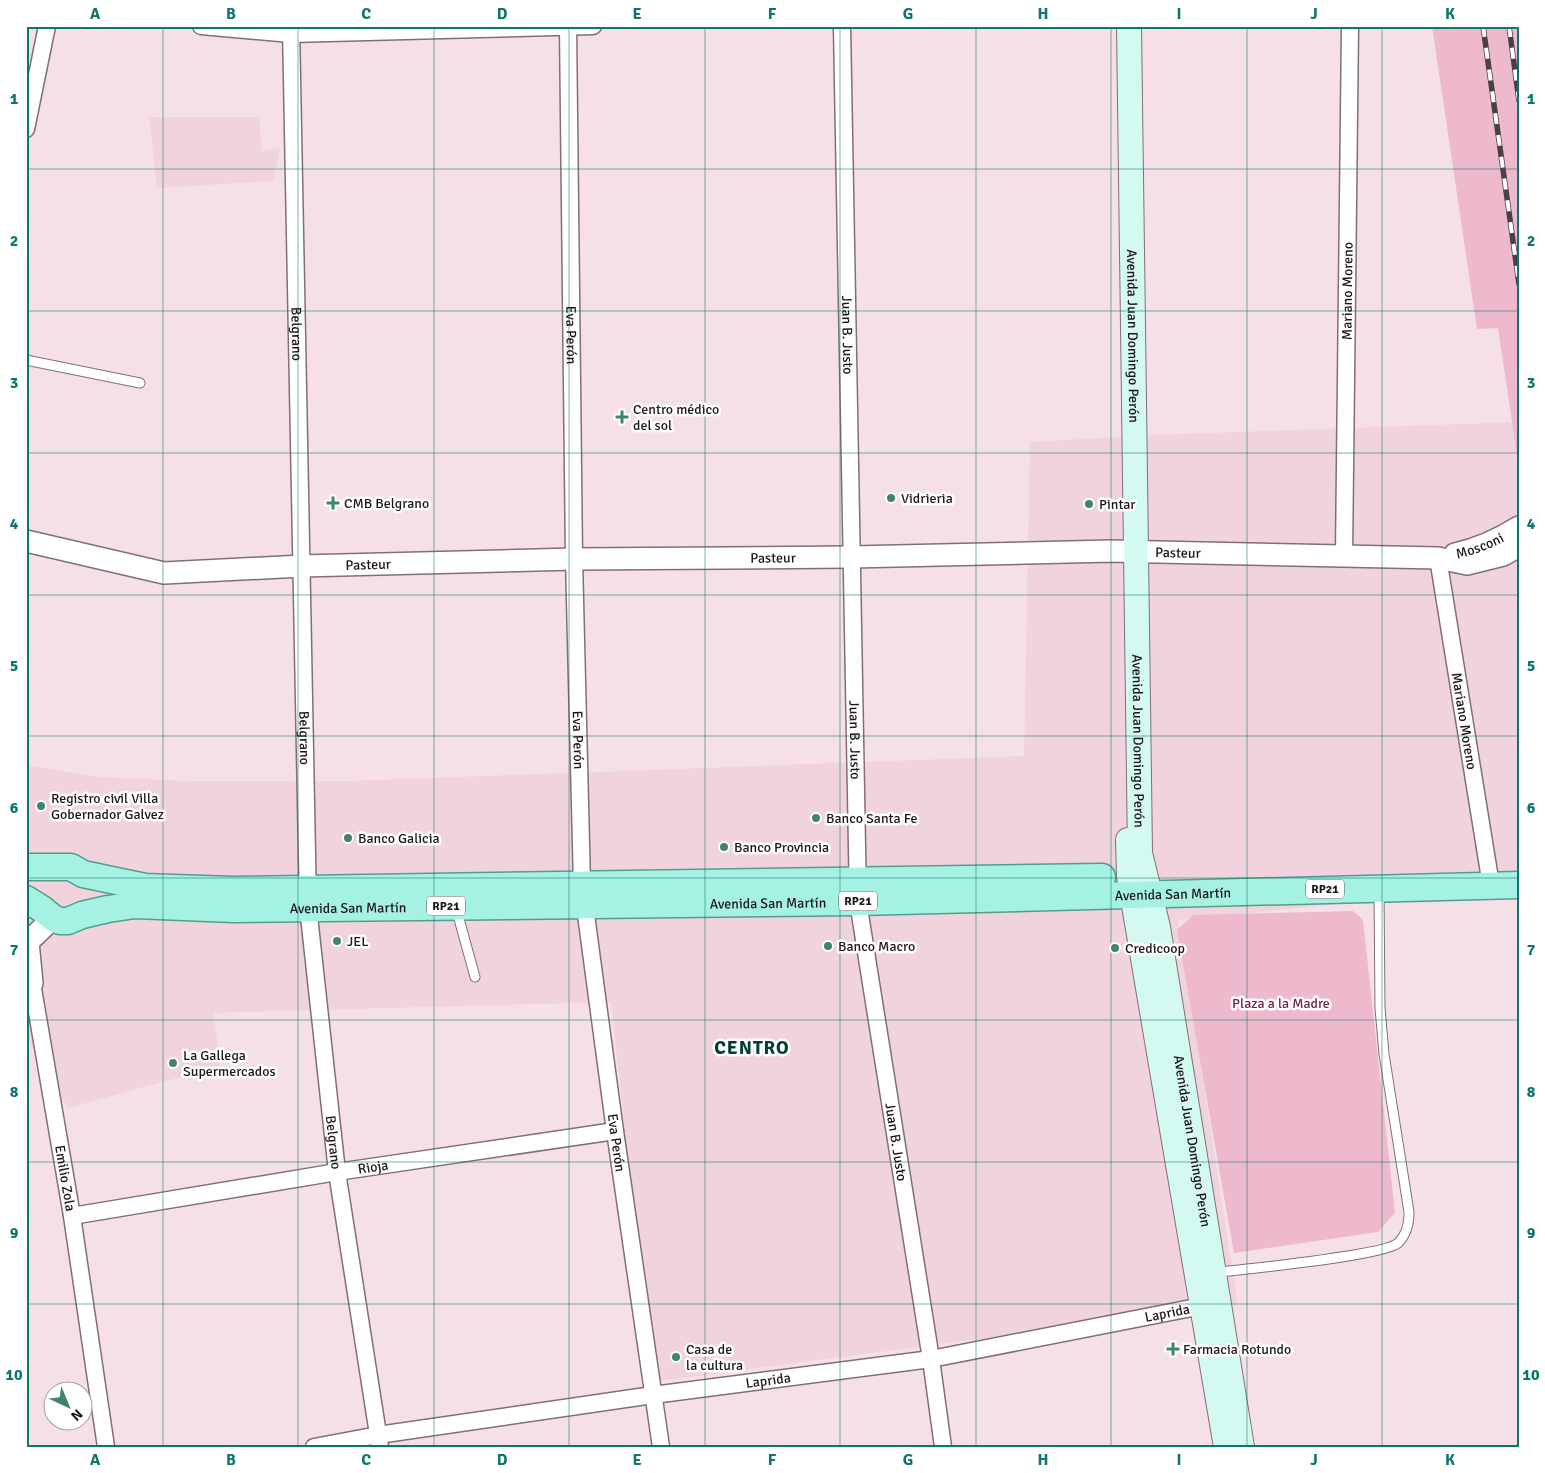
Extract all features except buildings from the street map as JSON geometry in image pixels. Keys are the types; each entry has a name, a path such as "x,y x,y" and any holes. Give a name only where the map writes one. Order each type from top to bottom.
{"main road":[{"name":"Avenida Juan Domingo Perón","path":"1116,26 1140,853 1139,885 1211,1304 1242,1447"},
{"name":"Avenida Juan Domingo Perón","path":"1129,26 1130,552"},
{"name":"Avenida San Martín","path":"1139,885 1379,888 1489,876 1519,866"},
{"name":"Avenida San Martín","path":"26,867 71,867 83,874 145,886 232,890 455,906 583,894"},
{"path":"40,909 39,885 46,874 57,868"},
{"path":"82,915 87,909 92,895 91,887 83,874"},
{"name":"Avenida San Martín","path":"40,909 68,921 82,915 135,905 232,909 309,897 858,892 1489,876 1519,885"},
{"name":"Avenida Juan Domingo Perón","path":"1139,885 1158,927 1213,1273 1211,1304 1226,1447"}],"street":[{"path":"26,129 47,26"},
{"path":"201,26 291,30 593,26"},
{"name":"Eva Perón","path":"568,26 574,559 583,894 661,1447"},
{"name":"Juan B. Justo","path":"842,26 858,892 943,1447"},
{"name":"Mariano Moreno","path":"1344,555 1350,26"},
{"name":"Belgrano","path":"291,30 309,897 336,1172 379,1441"},
{"name":"Mosconi","path":"1438,558 1467,552 1504,536 1519,527"},
{"name":"Pasteur","path":"26,541 164,572 302,566 574,559 1130,552 1438,558 1467,564 1503,555 1519,546"},
{"name":"Mariano Moreno","path":"1438,558 1489,876"},
{"name":"Emilio Zola","path":"40,909 27,943 29,986 72,1216 106,1447"},
{"name":"Rioja","path":"72,1216 336,1172 615,1131"},
{"name":"Laprida","path":"314,1447 379,1441 653,1396 930,1359 1211,1304"}],"lane":[{"path":"26,360 140,383"},
{"path":"1213,1273 1388,1249 1398,1244 1408,1228 1409,1212 1384,1054 1380,1008 1379,888"},
{"path":"455,906 475,977"}],"shaded area":[{"path":"149,117 259,117 262,151 280,148 273,181 157,188"},
{"path":"1519,422 1519,886 1178,920 1238,1305 651,1382 611,1002 213,1013 221,1066 68,1108 26,1036 26,765 99,777 188,781 350,781 1024,756 1030,442 1151,435"}],"green space":[{"path":"1432,26 1519,26 1519,469 1498,328 1477,329"},
{"name":"Plaza a la Madre","path":"1353,911 1363,920 1395,1213 1378,1232 1234,1253 1177,930 1193,915"}],"railway":[{"path":"1483,26 1519,284"},
{"path":"1509,26 1519,101"}],"place":[{"name":"Centro médico del sol","path":"622,417"},
{"name":"Vidrieria","path":"891,498"},
{"name":"CMB Belgrano","path":"333,503"},
{"name":"Pintar","path":"1089,504"},
{"name":"Registro civil Villa Gobernador Galvez","path":"41,806"},
{"name":"Banco Santa Fe","path":"816,818"},
{"name":"Banco Galicia","path":"348,838"},
{"name":"Banco Provincia","path":"724,847"},
{"name":"JEL","path":"337,941"},
{"name":"Banco Macro","path":"828,946"},
{"name":"Credicoop","path":"1115,948"},
{"name":"La Gallega Supermercados","path":"173,1063"},
{"name":"Farmacia Rotundo","path":"1173,1349"},
{"name":"Casa de la cultura","path":"676,1357"}],"district":[{"name":"CENTRO","path":"752,1048"}]}
